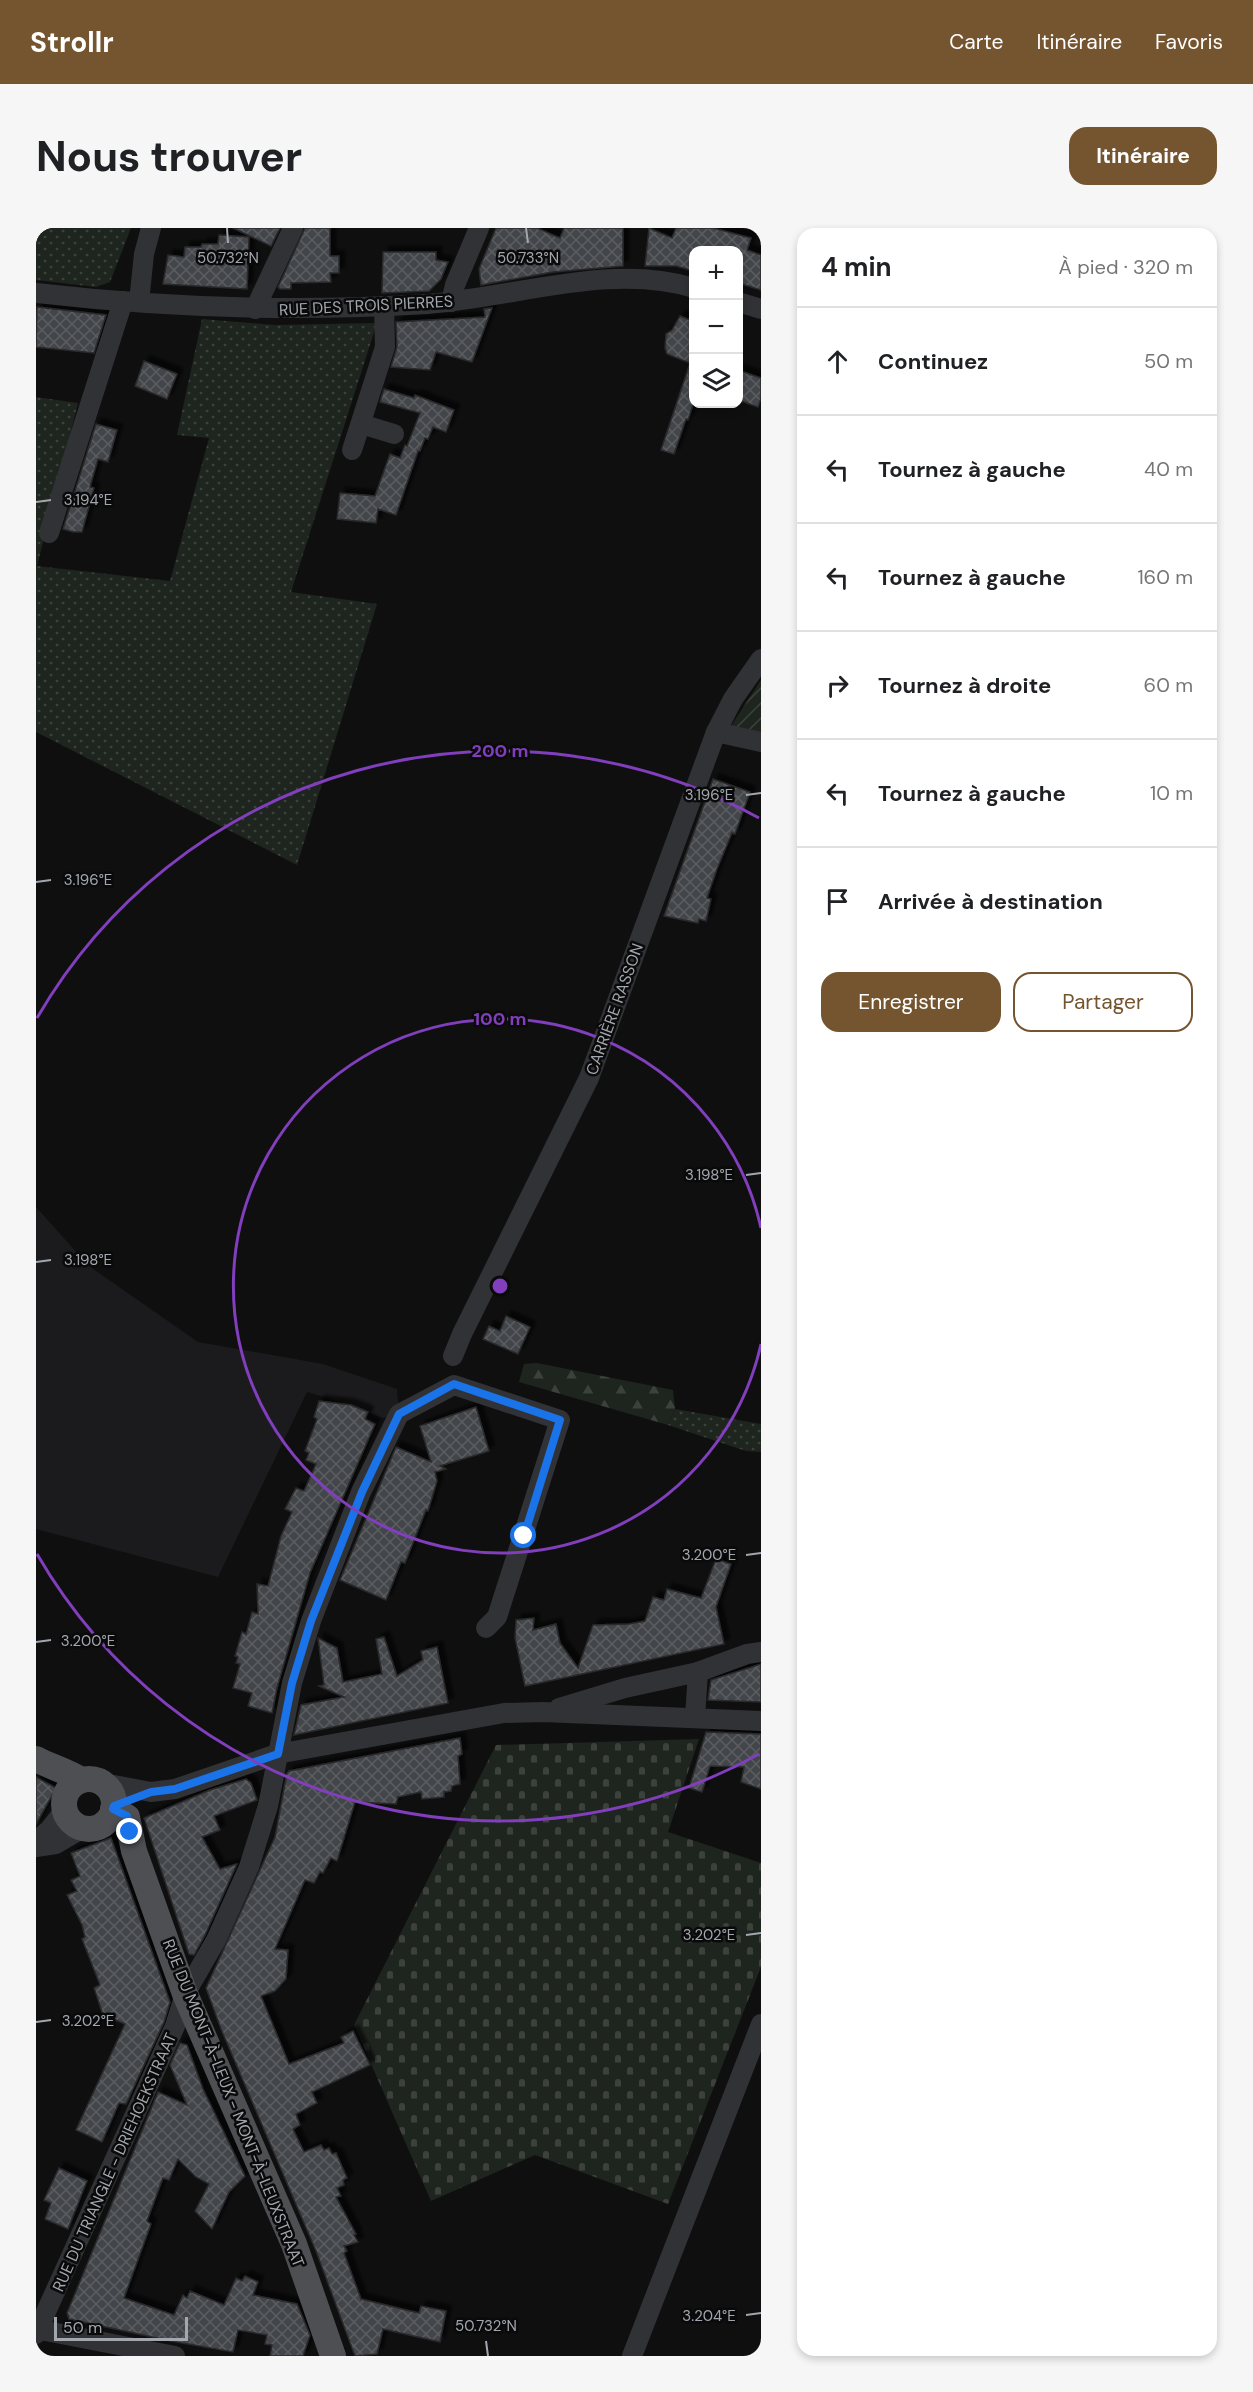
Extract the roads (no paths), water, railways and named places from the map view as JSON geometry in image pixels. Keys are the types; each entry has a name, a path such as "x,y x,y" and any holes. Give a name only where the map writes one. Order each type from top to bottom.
{"main road":[{"name":"RUE DU MONT-À-LEUX - MONT-À-LEUXSTRAAT","path":"44,1764 70,1772 79,1791 71,1821 104,1816"},
{"name":"RUE DU MONT-À-LEUX - MONT-À-LEUXSTRAAT","path":"79,1791 112,1794 104,1816"},
{"name":"RUE DU MONT-À-LEUX - MONT-À-LEUXSTRAAT","path":"104,1816 134,1851 185,1994 294,2244 333,2356"}],"street":[{"path":"49,533 131,302 151,228"},
{"path":"255,309 293,228"},
{"path":"451,302 455,285 479,228"},
{"name":"RUE DES TROIS PIERRES","path":"36,293 131,302 255,309 451,302 621,278 661,279 689,287"},
{"path":"743,304 761,309"},
{"path":"352,450 385,347 384,306"},
{"path":"361,424 394,434"},
{"name":"CARRIÈRE RASSON","path":"453,1356 589,1078 716,732 733,699 761,658"},
{"path":"716,732 761,742"},
{"name":"RUE DU TRIANGLE - DRIEHOEKSTRAAT","path":"37,2331 175,2026 185,1994 216,1940 249,1868 268,1806 292,1683 311,1621 366,1482 399,1414 454,1384 560,1420 497,1617 486,1628"},
{"path":"543,1712 625,1688 698,1672 747,1654 761,1652"},
{"path":"695,1717 698,1672"},
{"path":"36,1841 50,1830 79,1791 151,1792 175,1789 278,1754 504,1713 543,1712 761,1721"},
{"path":"36,1847 56,1844 151,1792"},
{"path":"632,2356 761,2024"},
{"path":"37,2331 175,2356"}]}
